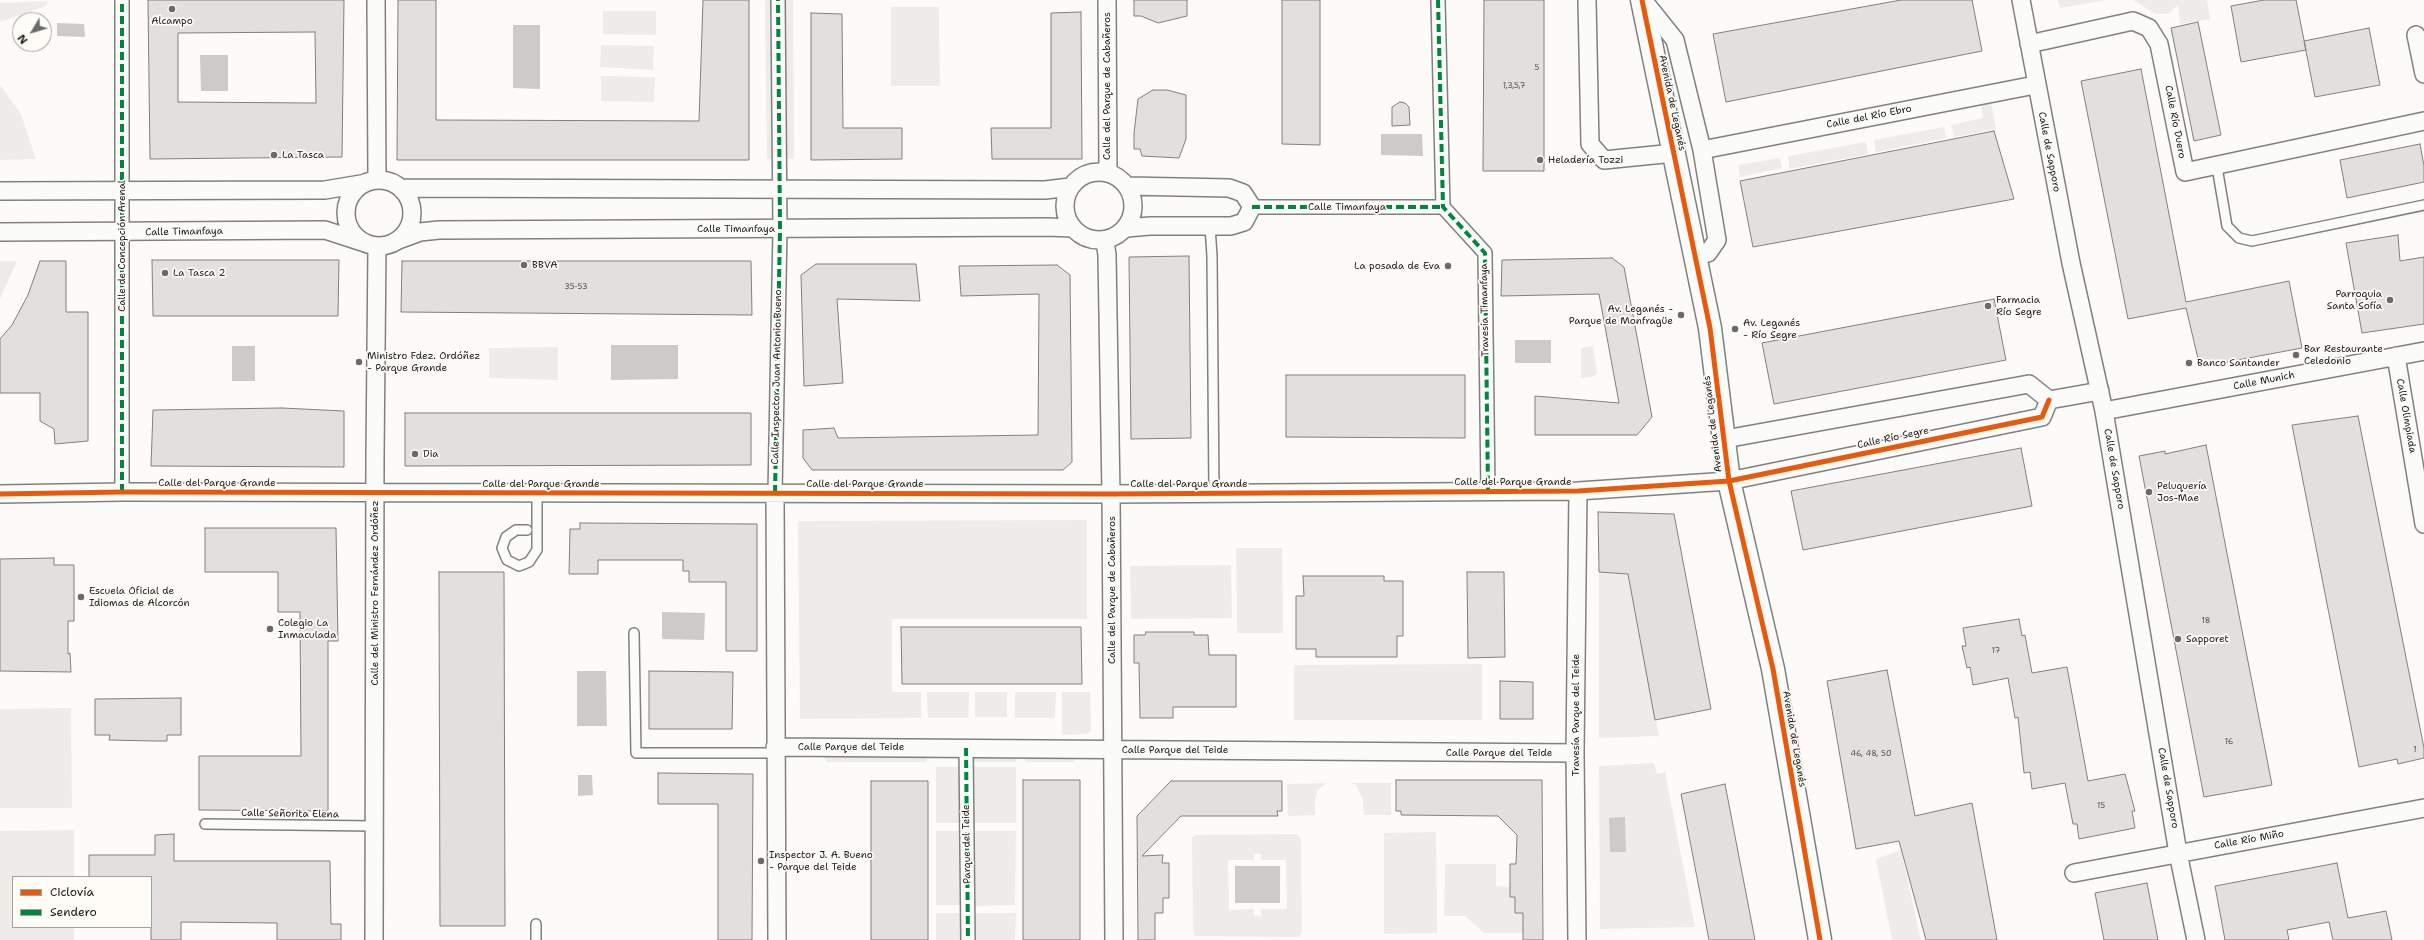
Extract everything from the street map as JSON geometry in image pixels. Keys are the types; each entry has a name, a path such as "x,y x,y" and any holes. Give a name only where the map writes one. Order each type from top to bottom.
{"street":[{"name":"Calle de Concepción Arenal","path":"122,0 122,492"},
{"path":"369,182 376,0"},
{"name":"Calle Inspector Juan Antonio Bueno","path":"777,940 775,493 780,228 778,0"},
{"name":"Calle del Parque de Cabañeros","path":"1107,0 1108,172"},
{"path":"1438,0 1443,207"},
{"path":"1587,0 1590,144 1604,160 1674,153"},
{"name":"Avenida de Leganés","path":"1643,0 1711,334 1725,438 1729,481 1773,669 1820,940"},
{"name":"Avenida de Leganés","path":"1643,0 1675,40 1702,150 1716,240 1708,253 1695,256"},
{"name":"Calle de Sapporo","path":"2021,0 2071,263 2104,411 2178,853 2196,940"},
{"name":"Calle Río Duero","path":"2029,44 2134,21 2149,28 2159,44 2185,172 2217,167 2424,121"},
{"path":"2416,35 2424,74"},
{"name":"Calle del Río Ebro","path":"1702,150 2036,85"},
{"path":"1094,172 1108,172 1121,179 1128,186 1133,198 1133,215 1126,228 1116,237 1105,241 1092,240 1072,228 1066,216 1065,199 1070,187 1076,180 1094,172"},
{"path":"0,191 325,190 369,182 390,181 402,188 409,197 412,208 412,219 408,230 400,239 390,245 372,245 354,235 346,222 346,208 351,194 369,182"},
{"path":"1126,228 1150,226 1231,226 1244,222 1252,207 1243,193 1229,188 1128,186"},
{"path":"402,188 1045,190 1070,187"},
{"name":"Calle Timanfaya","path":"1252,207 1443,207"},
{"name":"Travesía Timanfaya","path":"1443,207 1485,253 1488,491"},
{"name":"Calle Timanfaya","path":"400,239 420,232 439,230 1072,228"},
{"name":"Calle Timanfaya","path":"0,232 123,233 325,230 372,245"},
{"name":"Calle del Parque de Cabañeros","path":"1105,241 1107,255 1111,494 1114,940"},
{"name":"Calle del Ministro Fernández Ordóñez","path":"372,245 375,494 374,940"},
{"name":"Calle Munich","path":"2104,411 2424,350"},
{"name":"Calle Olimpiada","path":"2396,356 2424,524"},
{"path":"1725,438 2029,384 2049,400 2100,391"},
{"name":"Calle Río Segre","path":"1729,481 2042,417 2049,400"},
{"name":"Calle del Parque Grande","path":"0,494 122,492 375,494 1111,494 1578,491 1729,481"},
{"name":"Travesía Parque del Teide","path":"1577,940 1575,753 1578,491"},
{"name":"Calle Parque del Teide","path":"775,750 966,748 1575,753"},
{"name":"Parque del Teide","path":"966,748 968,940"},
{"name":"Calle Río Miño","path":"2070,874 2424,808"}],"lane":[{"path":"2217,167 2227,226 2239,238 2252,241 2424,205"},
{"path":"1210,226 1212,256 1214,493"},
{"path":"527,530 516,530 506,537 502,548 507,560 519,566 529,562 537,550 538,494"},
{"path":"634,633 636,754 775,750"},
{"name":"Calle Señorita Elena","path":"205,824 374,826"},
{"path":"536,924 536,940"}],"shaded area":[{"path":"765,0 793,0 794,159 767,159"},
{"path":"2058,0 2106,0 2060,8"},
{"path":"2133,0 2207,0 2210,19 2180,24 2178,5 2168,14 2156,14"},
{"path":"48,1 46,6 29,12 12,12 12,18 0,22 0,3"},
{"path":"891,7 939,7 940,86 891,86"},
{"path":"603,11 656,11 656,35 603,34"},
{"path":"57,23 84,24 85,37 57,36"},
{"path":"513,25 540,25 540,89 513,88"},
{"path":"601,45 654,46 653,70 600,67"},
{"path":"200,55 228,55 228,91 201,91"},
{"path":"601,76 655,77 654,102 601,101"},
{"path":"0,85 21,114 36,159 0,160"},
{"path":"1991,102 1996,129 1954,137 1951,125 1983,118 1981,104"},
{"path":"1944,127 1946,138 1876,152 1874,140"},
{"path":"1381,134 1422,134 1423,156 1381,155"},
{"path":"1866,142 1868,154 1789,169 1788,156"},
{"path":"1780,158 1782,168 1740,177 1738,165"},
{"path":"0,261 17,261 0,299"},
{"path":"1515,340 1551,340 1551,363 1515,363"},
{"path":"611,345 678,345 678,379 611,380"},
{"path":"232,346 255,346 255,381 232,381"},
{"path":"1593,346 1597,374 1591,377 1581,378 1581,348"},
{"path":"558,347 558,380 489,378 489,348"},
{"path":"1087,520 1087,619 892,619 892,692 921,692 921,718 800,719 798,521"},
{"path":"1236,548 1282,548 1283,633 1237,633"},
{"path":"1231,565 1232,618 1131,619 1130,566"},
{"path":"1599,572 1628,574 1659,736 1599,738"},
{"path":"662,612 705,613 704,640 662,639"},
{"path":"1482,664 1482,720 1294,720 1294,665"},
{"path":"577,671 606,671 607,726 577,726"},
{"path":"927,692 969,692 968,718 928,718"},
{"path":"975,692 1007,692 1007,717 975,717"},
{"path":"1015,692 1056,692 1055,718 1015,718"},
{"path":"1062,692 1090,692 1091,731 1087,734 1062,735"},
{"path":"71,708 72,808 0,808 0,709"},
{"path":"973,751 1016,751 1016,762 973,762"},
{"path":"1025,751 1074,752 1074,762 1025,762"},
{"path":"822,752 927,752 927,762 827,762"},
{"path":"1654,763 1657,774 1665,772 1695,927 1600,929 1599,766"},
{"path":"936,767 959,767 960,823 936,823"},
{"path":"973,767 1016,767 1016,823 974,823"},
{"path":"578,775 592,775 593,795 578,796"},
{"path":"1326,783 1318,790 1315,799 1315,815 1288,816 1287,784"},
{"path":"1352,783 1391,783 1391,815 1364,815 1363,799 1356,785"},
{"path":"1625,817 1626,852 1610,852 1609,818"},
{"path":"74,830 74,876 12,876 12,928 74,928 74,940 0,940 0,831"},
{"path":"936,831 960,831 960,905 936,905"},
{"path":"974,831 1016,831 1015,905 975,906"},
{"path":"1436,832 1437,933 1384,934 1384,833"},
{"path":"1297,834 1301,839 1302,932 1299,937 1195,936 1193,932 1192,838 1196,835","holes":["1254,854 1261,854 1261,860 1286,860 1287,909 1261,909 1261,916 1254,915 1254,909 1229,910 1228,860 1254,860"]},
{"path":"1901,850 1921,940 1892,940 1876,859"},
{"path":"1445,864 1496,864 1496,886 1510,887 1510,897 1515,897 1515,913 1523,913 1523,933 1484,933 1465,916 1444,916"},
{"path":"1235,866 1280,866 1280,903 1235,903"},
{"path":"936,913 960,913 960,940 936,940"},
{"path":"975,913 1016,913 1015,940 975,940"}],"building":[{"path":"148,0 344,0 342,157 150,159","holes":["315,32 316,103 178,102 178,33"]},
{"path":"398,0 436,0 436,120 699,121 703,0 749,0 749,160 397,160"},
{"path":"1134,0 1187,0 1187,16 1158,23 1141,16 1134,16"},
{"path":"1282,0 1320,0 1320,145 1282,144"},
{"path":"1484,0 1544,0 1544,171 1483,171"},
{"path":"1901,0 1972,0 1982,51 1726,102 1713,34"},
{"path":"2264,0 2296,0 2306,50 2241,62 2231,6"},
{"path":"1081,12 1082,159 992,159 991,128 1051,128 1051,13"},
{"path":"811,13 842,14 843,128 902,128 902,159 811,160"},
{"path":"2198,22 2221,135 2194,141 2171,28"},
{"path":"2369,28 2380,85 2315,97 2304,41"},
{"path":"2141,69 2186,302 2289,281 2302,348 2200,367 2186,308 2128,319 2081,81"},
{"path":"1153,90 1167,90 1186,95 1186,139 1179,158 1142,156 1140,149 1134,149 1134,133 1138,99"},
{"path":"1400,102 1405,103 1409,107 1410,125 1392,126 1392,107"},
{"path":"1994,131 2014,199 1753,247 1740,181"},
{"path":"2420,144 2424,166 2424,182 2347,198 2340,160"},
{"name":"Parroquia Santa Sofía","path":"2398,235 2400,261 2424,257 2424,324 2362,333 2346,243"},
{"path":"1189,256 1191,438 1131,439 1129,257"},
{"path":"1612,258 1624,267 1652,417 1637,435 1535,435 1535,396 1619,403 1599,294 1501,296 1502,260"},
{"path":"152,260 339,260 338,316 153,316"},
{"path":"40,261 66,261 66,312 88,312 88,441 55,444 54,429 40,421 40,393 0,393 0,339 12,325 28,295"},
{"path":"402,261 751,261 752,315 401,312"},
{"path":"816,264 916,264 920,301 837,299 843,383 804,386 801,275"},
{"path":"1057,265 1070,275 1072,462 1063,470 812,470 803,458 803,430 834,428 838,438 1038,435 1039,294 961,296 959,266"},
{"path":"1994,299 2006,360 1774,404 1762,343"},
{"path":"1286,375 1465,375 1465,438 1286,437"},
{"path":"282,408 344,411 344,467 151,466 153,410"},
{"path":"405,413 751,413 751,465 405,466"},
{"path":"2358,416 2424,748 2424,758 2398,764 2397,759 2359,767 2292,425"},
{"path":"2206,445 2272,785 2204,797 2139,456 2165,451 2165,454"},
{"path":"2021,448 2032,506 1803,550 1791,491"},
{"path":"1598,512 1674,514 1711,709 1655,720 1628,574 1599,572"},
{"path":"580,523 757,524 757,651 726,651 726,582 689,582 689,571 683,571 683,560 598,560 598,574 569,574 570,529 580,529"},
{"path":"205,528 336,528 338,641 328,641 328,811 199,810 199,756 301,756 300,612 278,612 278,572 205,572"},
{"path":"54,558 54,565 74,565 74,621 68,621 68,654 70,653 71,672 0,671 0,559"},
{"path":"439,572 504,572 505,926 440,926"},
{"path":"1467,572 1504,572 1505,657 1468,658"},
{"path":"1303,576 1384,576 1384,581 1403,581 1403,636 1397,636 1397,657 1316,657 1316,649 1296,649 1296,596 1304,596"},
{"path":"2019,619 2022,636 2025,635 2032,673 2067,667 2088,781 2125,774 2135,811 2132,811 2135,828 2079,839 2077,824 2073,824 2065,783 2032,789 2030,772 2024,773 2018,717 2015,718 2008,678 1973,685 1970,667 1967,668 1962,646 1966,646 1963,628"},
{"path":"901,627 1081,627 1082,684 902,684"},
{"path":"1146,632 1194,632 1194,635 1208,635 1209,655 1236,655 1236,707 1173,707 1173,718 1140,718 1139,663 1134,663 1134,635 1145,635"},
{"path":"1887,670 1915,816 1972,803 1997,940 1926,940 1899,841 1856,849 1827,681"},
{"path":"649,671 733,672 732,729 649,729"},
{"path":"1500,681 1533,682 1533,719 1500,719"},
{"path":"181,698 181,735 167,735 167,741 153,741 109,740 110,735 95,735 95,699"},
{"path":"658,773 753,774 752,940 718,940 718,804 658,804"},
{"path":"1023,780 1080,780 1080,940 1023,940"},
{"path":"1396,780 1542,780 1543,940 1523,940 1523,913 1515,913 1515,897 1510,897 1510,864 1516,864 1517,835 1498,816 1401,815 1401,811 1396,811"},
{"path":"871,781 928,781 928,940 871,940"},
{"path":"1171,781 1282,781 1282,811 1277,811 1278,816 1181,816 1142,856 1163,855 1162,863 1169,863 1169,898 1163,898 1163,913 1155,913 1155,940 1138,940 1137,816"},
{"path":"1725,784 1755,940 1709,940 1681,794"},
{"path":"174,834 174,861 330,861 331,924 341,924 341,940 277,940 277,923 181,922 181,940 151,940 152,876 89,876 89,855 155,855 155,835"},
{"path":"2337,863 2348,918 2386,911 2392,940 2333,940 2329,922 2287,930 2289,940 2225,940 2215,886"},
{"path":"2147,883 2158,940 2104,940 2095,893"}],"marked path":[{"path":"122,0 122,492"},
{"path":"775,493 780,229 778,0"},
{"path":"1438,0 1443,207 1485,253 1488,491"},
{"path":"1252,207 1443,207"},
{"path":"966,748 968,940"}],"cycle path":[{"path":"1642,0 1710,328 1729,481 1773,669 1820,940"},
{"path":"0,494 122,492 1111,494 1578,491 1729,481 2042,417 2049,400"}],"place":[{"name":"Alcampo","path":"172,9"},
{"name":"La Tasca","path":"274,155"},
{"name":"Heladería Tozzi","path":"1540,160"},
{"name":"BBVA","path":"524,265"},
{"name":"La posada de Eva","path":"1448,266"},
{"name":"La Tasca 2","path":"165,273"},
{"name":"Parroquia Santa Sofía","path":"2390,300"},
{"name":"Farmacia Río Segre","path":"1988,306"},
{"name":"Av. Leganés - Parque de Monfragüe","path":"1681,315"},
{"name":"Av. Leganés - Río Segre","path":"1735,329"},
{"name":"Bar Restaurante Celedonio","path":"2296,355"},
{"name":"Ministro Fdez. Ordóñez - Parque Grande","path":"359,362"},
{"name":"Banco Santander","path":"2189,363"},
{"name":"Dia","path":"415,454"},
{"name":"Peluquería Jos-Mae","path":"2149,492"},
{"name":"Escuela Oficial de Idiomas de Alcorcón","path":"81,597"},
{"name":"Colegio La Inmaculada","path":"270,629"},
{"name":"Sapporet","path":"2178,639"},
{"name":"Inspector J. A. Bueno - Parque del Teide","path":"761,861"}]}
